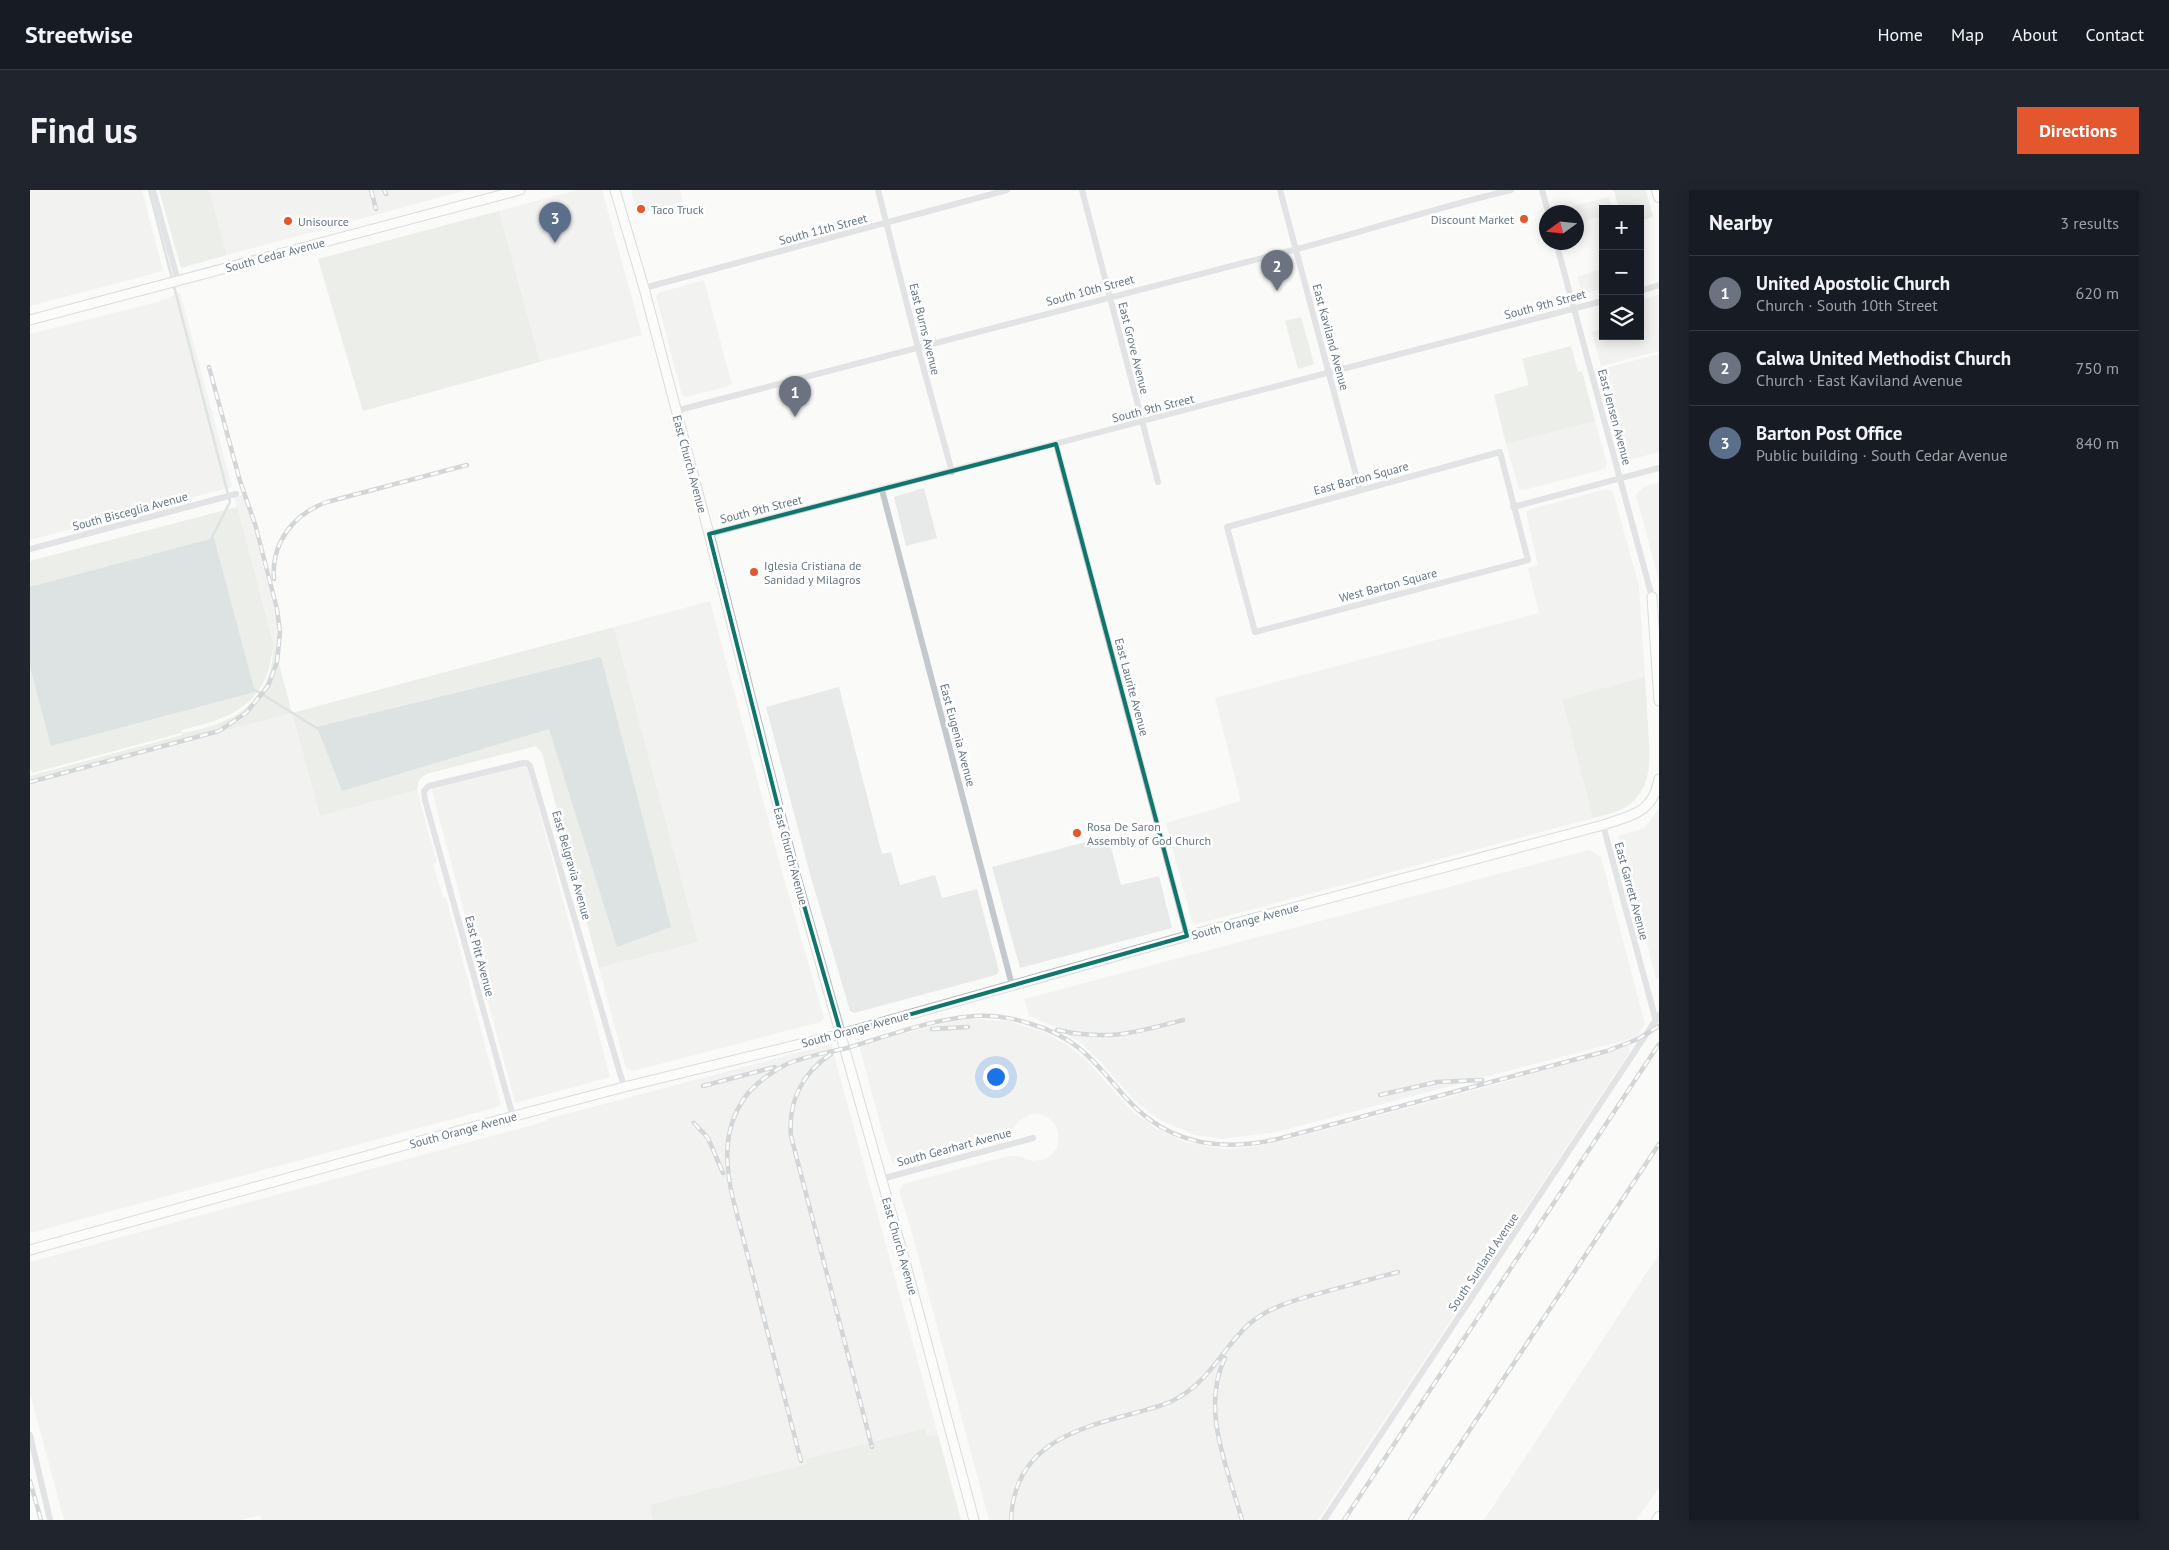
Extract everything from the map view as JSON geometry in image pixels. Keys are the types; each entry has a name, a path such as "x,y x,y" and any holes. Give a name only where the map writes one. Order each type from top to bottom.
{"main road":[{"name":"South Cedar Avenue","path":"30,320 520,190"},
{"name":"East Church Avenue","path":"615,190 644,288 709,534 795,874 841,1034 974,1520"},
{"path":"1657,190 1659,197"},
{"path":"1652,597 1659,701"},
{"name":"South Orange Avenue","path":"30,1250 409,1144 624,1086 841,1034 1186,936 1603,825 1642,812 1657,792 1659,779"}],"street":[{"path":"153,190 178,281"},
{"name":"East Burns Avenue","path":"878,190 952,472"},
{"name":"South 11th Street","path":"644,288 887,224 1007,190"},
{"name":"East Grove Avenue","path":"1082,190 1158,482"},
{"name":"East Kaviland Avenue","path":"1280,190 1360,490"},
{"name":"South 10th Street","path":"675,411 1296,249 1467,200 1511,190"},
{"path":"1542,190 1546,205"},
{"name":"East Jensen Avenue","path":"1558,250 1652,597"},
{"path":"1644,289 1659,286"},
{"name":"South 9th Street","path":"709,534 1142,423 1599,302"},
{"name":"East Laurite Avenue","path":"1056,444 1186,936"},
{"name":"East Barton Square","path":"1255,632 1228,526 1500,452 1513,507"},
{"path":"1513,507 1659,468"},
{"name":"East Eugenia Avenue","path":"882,490 1012,985"},
{"name":"South Bisceglia Avenue","path":"30,549 236,494"},
{"name":"West Barton Square","path":"1255,632 1528,560 1513,507"},
{"name":"East Belgravia Avenue","path":"425,800 424,791 429,786 523,763 527,763 530,766 624,1086"},
{"name":"East Pitt Avenue","path":"425,800 513,1117"},
{"name":"East Garrett Avenue","path":"1603,825 1657,1018"},
{"name":"South Sunland Avenue","path":"1324,1520 1657,1018"},
{"name":"South Gearhart Avenue","path":"881,1179 1033,1138"},
{"path":"30,1435 50,1520"}],"highlighted area":[{"path":"1056,444 1187,936 841,1034 795,874 709,534"}],"shaded area":[{"path":"30,190 142,190 163,271 30,306"},
{"path":"159,190 209,190 227,255 181,268"},
{"path":"209,190 467,190 227,255"},
{"path":"577,190 602,190 642,335 540,362 499,211"},
{"path":"631,190 680,190 683,202 637,214"},
{"path":"1614,190 1646,190 1653,217 1644,219 1644,205 1618,205"},
{"path":"1609,197 1611,205 1599,205 1599,217 1584,221 1584,205 1578,205"},
{"path":"499,211 540,362 363,411 318,259"},
{"path":"1599,270 1599,289 1582,294 1577,276"},
{"path":"704,280 732,385 686,397 682,395 656,296 658,293"},
{"path":"180,293 232,487 30,540 30,334 158,302"},
{"path":"1659,295 1659,351 1601,366 1592,332 1599,330 1599,340 1644,340 1644,299"},
{"path":"1301,317 1314,364 1298,369 1285,321"},
{"path":"1571,346 1578,372 1582,371 1595,421 1506,444 1494,395 1529,385 1522,359"},
{"path":"1659,354 1659,452 1629,460 1626,457 1602,369"},
{"path":"1595,421 1607,464 1605,469 1524,490 1519,489 1506,444"},
{"path":"1659,482 1659,581 1636,495 1643,487"},
{"path":"924,488 937,538 906,546 894,497"},
{"path":"1607,489 1613,492 1639,586 1645,677 1562,699 1593,818 1197,924 1192,922 1166,823 1241,801 1215,698 1539,613 1528,568 1538,565 1526,513 1528,510"},
{"path":"244,494 276,615 277,656 234,497"},
{"path":"237,507 292,713 30,783 30,776 182,735 181,733 32,773 30,767 30,561","holes":["273,649 271,668 265,684 256,698 245,709 216,725 182,733 181,730 208,723 233,713 254,697 262,686 268,672"]},
{"path":"214,538 255,692 51,746 30,667 30,587"},
{"path":"710,601 782,872 824,1018 820,1022 633,1071 626,1068 599,968 698,942 614,627"},
{"path":"614,627 698,942 599,968 542,753 536,746 426,774 419,780 417,790 320,816 292,713"},
{"path":"601,657 671,927 617,947 549,729 342,791 317,727"},
{"path":"1645,677 1649,749 1646,781 1642,791 1626,807 1593,818 1562,699"},
{"path":"839,687 882,854 891,852 900,885 935,875 942,898 977,889 999,971 996,975 854,1013 850,1011 810,874 766,707"},
{"path":"292,713 320,816 417,790 437,862 433,864 443,898 446,897 501,1106 30,1233 30,783"},
{"path":"526,761 610,1077 515,1103 431,787"},
{"path":"1659,808 1659,979 1656,978 1618,836 1645,828"},
{"path":"1108,836 1121,885 1159,876 1172,928 1020,968 992,867"},
{"path":"1589,850 1601,857 1645,1024 1637,1037 1276,1132 1222,1139 1195,1135 1160,1120 1136,1102 1099,1060 1081,1043 1055,1027 1029,1016 1024,999"},
{"path":"969,1019 1007,1021 1046,1033 1067,1045 1085,1059 1133,1112 1157,1129 1185,1142 1222,1149 1251,1147 1279,1142 1509,1081 1631,1045 1629,1053 1318,1520 989,1520 899,1190 903,1184 1008,1156 1019,1156 1032,1161 1046,1159 1058,1146 1058,1132 1055,1124 1048,1118 1040,1114 1031,1114 1021,1119 1012,1130 1002,1135 893,1163 885,1142 859,1045"},
{"path":"831,1044 938,1435 927,1438 924,1428 806,1459 807,1464 649,1505 653,1520 262,1520 260,1515 240,1520 64,1520 30,1393 30,1262 547,1121 547,1119"},
{"path":"1659,1254 1659,1488 1636,1520 1484,1520"},
{"path":"925,1428 927,1437 938,1435 961,1520 653,1520 649,1505 807,1464 806,1459"}],"waterway":[{"path":"149,190 230,502 210,541"},
{"path":"252,688 320,730"}],"railway":[{"path":"371,190 376,209"},
{"path":"384,190 386,194"},
{"path":"30,782 219,731 246,713 268,686 277,662 280,632 277,609 255,524 240,481 209,367"},
{"path":"274,579 276,553 287,531 304,514 315,507 327,502 467,465"},
{"path":"801,1461 733,1199 727,1157 730,1130 740,1104 757,1084 785,1065 808,1057 943,1021 975,1016 1010,1019 1048,1030 1074,1044 1095,1063 1127,1099 1160,1126 1196,1141 1236,1145 1278,1139 1607,1051 1638,1039 1659,1026"},
{"path":"1057,1030 1091,1035 1121,1034 1150,1029 1183,1020"},
{"path":"932,1029 968,1027"},
{"path":"1344,1520 1659,1044"},
{"path":"831,1054 812,1070 799,1089 792,1112 791,1136 872,1447"},
{"path":"703,1086 775,1067"},
{"path":"1380,1095 1437,1082 1482,1080"},
{"path":"694,1123 708,1138 723,1173"},
{"path":"1410,1520 1659,1144"},
{"path":"1011,1520 1015,1495 1023,1475 1034,1459 1067,1435 1109,1420 1157,1407 1181,1396 1209,1372 1248,1325 1266,1312 1306,1297 1398,1272"},
{"path":"1225,1358 1218,1378 1215,1398 1216,1418 1224,1460 1242,1520"},
{"path":"30,1481 41,1520"}],"place":[{"name":"Taco Truck","path":"641,209"},
{"name":"Discount Market","path":"1524,219"},
{"name":"Unisource","path":"288,221"},
{"name":"Barton Post Office","path":"555,243"},
{"name":"Calwa United Methodist Church","path":"1277,291"},
{"name":"United Apostolic Church","path":"795,417"},
{"name":"Iglesia Cristiana de Sanidad y Milagros","path":"754,572"},
{"name":"Rosa De Saron Assembly of God Church","path":"1077,833"}]}
